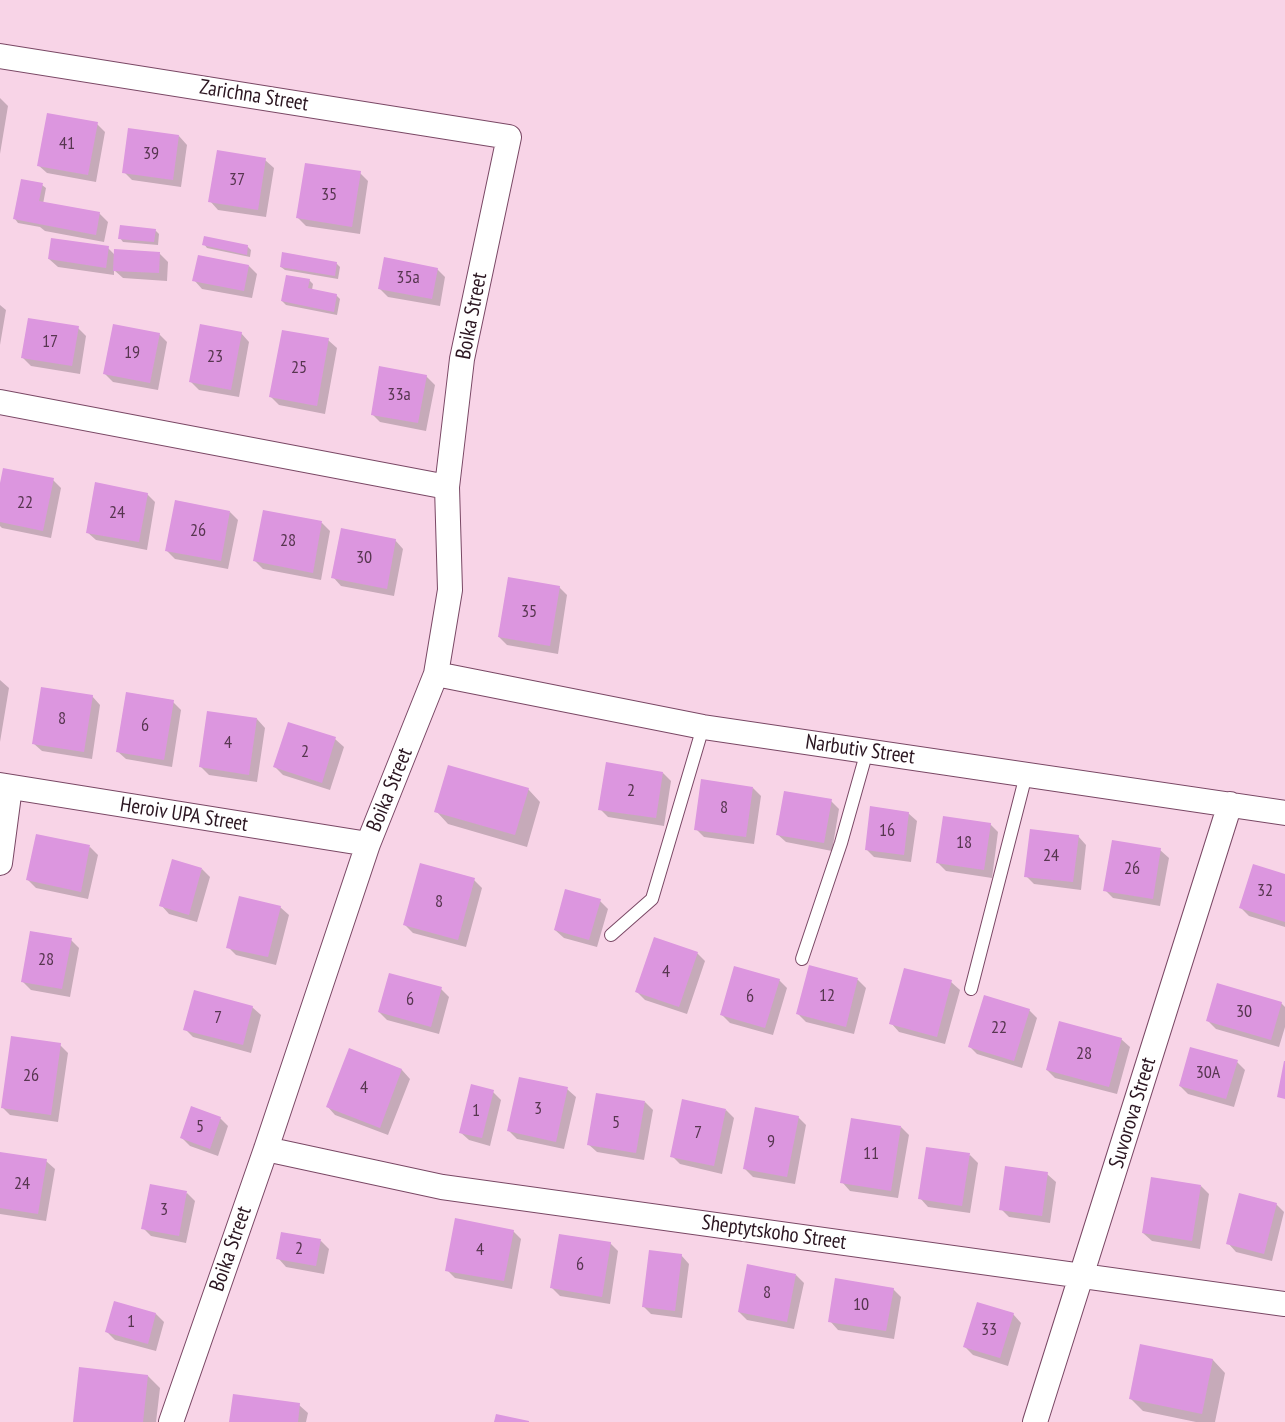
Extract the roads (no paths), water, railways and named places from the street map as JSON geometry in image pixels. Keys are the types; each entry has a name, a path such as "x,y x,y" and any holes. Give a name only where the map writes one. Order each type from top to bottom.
{"street":[{"name":"Zarichna Street","path":"0,56 509,137"},
{"name":"Boika Street","path":"171,1422 266,1149 368,844 436,674 450,590 447,487 462,359 509,137"},
{"path":"0,402 447,487"},
{"name":"Narbutiv Street","path":"436,674 703,727 1285,813"},
{"path":"0,863 5,786"},
{"name":"Heroiv UPA Street","path":"5,786 368,844"},
{"name":"Suvorova Street","path":"1035,1422 1230,804"},
{"name":"Sheptytskoho Street","path":"266,1149 442,1187 1285,1304"}],"lane":[{"path":"611,935 652,899 703,727"},
{"path":"802,959 841,843 867,751"},
{"path":"971,989 1026,775"}]}
